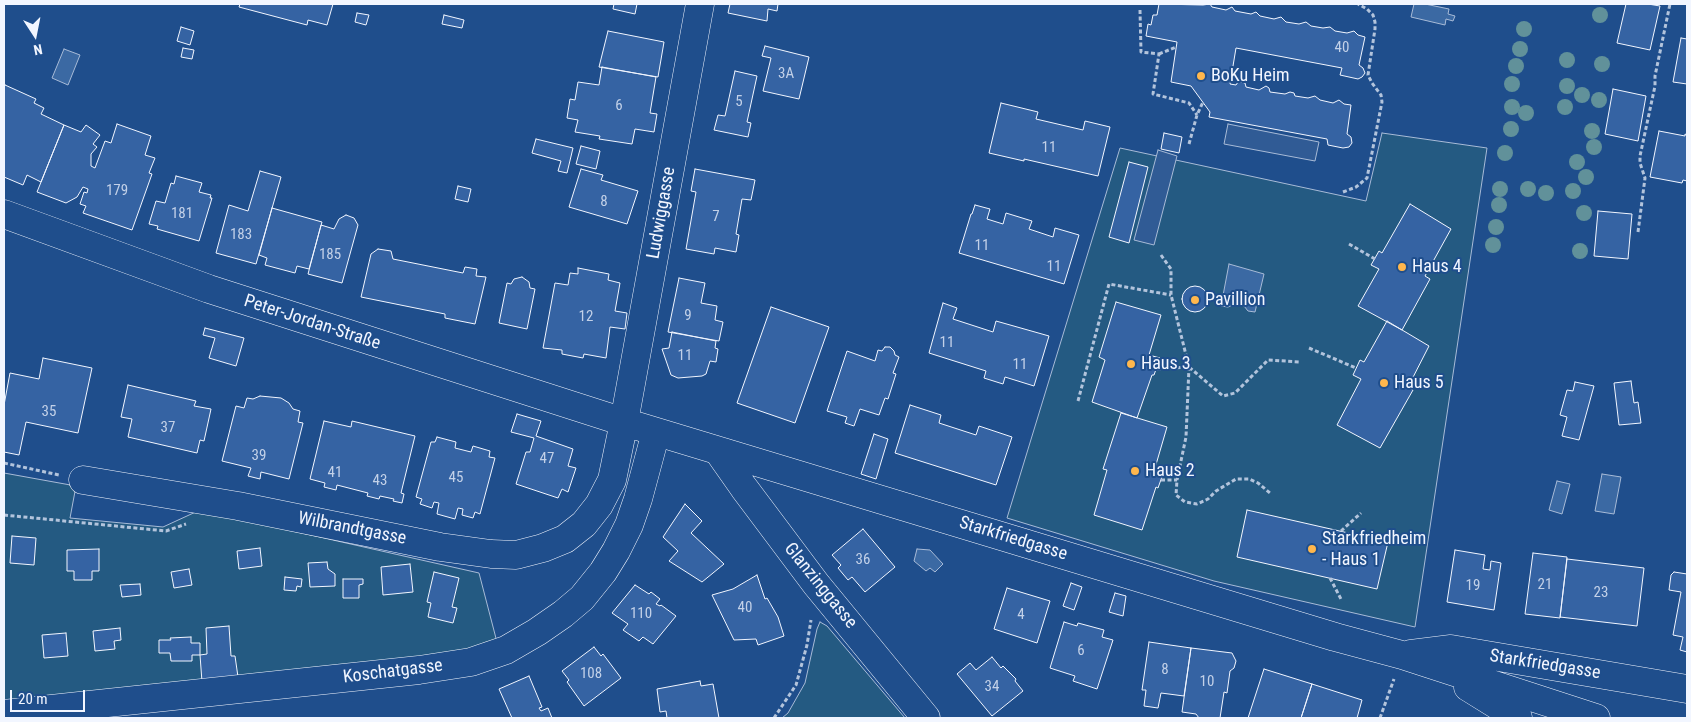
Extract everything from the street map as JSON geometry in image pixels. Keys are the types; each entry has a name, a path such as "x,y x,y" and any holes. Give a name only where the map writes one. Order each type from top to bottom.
{"street":[{"name":"Ludwiggasse","path":"624,422 700,4"},
{"name":"Peter-Jordan-Straße","path":"4,214 209,289 624,422"},
{"name":"Starkfriedgasse","path":"624,422 1335,637 1402,655 1596,718"},
{"name":"Wilbrandtgasse","path":"83,480 238,506 440,547 491,554 516,555 543,548 565,539 584,524 599,506 612,480 624,422"},
{"name":"Koschatgasse","path":"4,714 419,670 471,662 506,650 563,614 582,598 603,572 629,525 656,432"},
{"name":"Glanzinggasse","path":"718,451 810,576 926,718"},
{"name":"Starkfriedgasse","path":"1402,655 1451,649 1687,689"},
{"name":"Starkfriedgasse","path":"1402,655 1472,689 1518,718"}],"path":[{"path":"1343,192 1356,187 1367,178 1382,102 1381,95 1368,75 1375,22 1373,15 1358,4"},
{"path":"1638,232 1645,178 1640,163 1640,156 1670,4"},
{"path":"1140,10 1141,52 1159,54 1176,47"},
{"path":"1159,54 1154,94 1189,102 1197,115"},
{"path":"1189,144 1197,115 1203,102"},
{"path":"1348,244 1375,259"},
{"path":"1161,255 1171,269 1171,295 1189,367 1186,437 1177,480 1176,495 1186,502 1197,504 1208,499 1236,479 1249,479 1258,483 1270,493"},
{"path":"1078,401 1109,284 1171,295"},
{"path":"1309,348 1356,368"},
{"path":"1157,369 1189,367 1224,396 1235,393 1268,360 1300,362"},
{"path":"4,463 83,480"},
{"path":"1161,480 1177,480"},
{"path":"1341,531 1361,513"},
{"path":"4,515 166,531 193,522"},
{"path":"1330,578 1342,601"},
{"path":"774,718 796,685 807,645"},
{"path":"1380,718 1402,655"}],"shaded area":[{"path":"1414,4 1425,4 1449,9 1448,14 1455,16 1453,21 1446,19 1445,25 1411,17"},
{"path":"64,49 80,55 68,85 52,78"},
{"path":"1228,124 1319,142 1315,161 1224,144"},
{"path":"1382,133 1487,148 1415,627 1214,581 1007,518 1120,148 1366,201"},
{"path":"1158,150 1177,156 1154,245 1134,240"},
{"path":"1229,264 1264,274 1255,312 1248,311 1238,303 1228,307 1221,306"},
{"path":"4,473 76,486 70,518 163,527 200,510 479,573 498,646 448,661 4,705"},
{"path":"1602,474 1621,477 1614,514 1595,511"},
{"path":"1557,481 1570,484 1562,514 1549,510"},
{"path":"917,549 930,550 943,564 935,572 930,568 926,571 914,561"},
{"path":"820,622 827,626 905,718 782,718 788,713 805,683"}],"building":[{"path":"240,4 333,4 327,25 308,20 307,25 239,7"},
{"path":"614,4 637,4 635,14 613,9"},
{"path":"730,4 778,4 777,11 768,9 767,21 728,13"},
{"name":"BoKu Heim","path":"1159,4 1210,4 1212,7 1226,10 1232,7 1235,11 1251,14 1256,12 1260,16 1274,19 1281,17 1286,22 1299,24 1306,22 1311,26 1330,27 1335,31 1347,33 1354,31 1358,35 1365,37 1359,65 1365,73 1358,79 1340,75 1342,68 1236,48 1230,84 1236,85 1238,82 1241,82 1245,83 1246,87 1259,90 1266,86 1270,92 1285,94 1290,92 1294,93 1295,96 1308,98 1315,96 1320,100 1333,103 1339,100 1344,104 1351,105 1347,134 1351,137 1352,143 1349,147 1343,148 1328,145 1327,139 1209,117 1210,112 1191,86 1171,82 1177,42 1146,36 1148,24 1151,25 1153,15 1157,15"},
{"path":"1626,4 1660,6 1650,50 1617,43"},
{"path":"357,13 369,15 366,25 355,22"},
{"path":"444,15 464,20 462,28 442,24"},
{"path":"181,27 194,31 190,45 177,41"},
{"path":"608,31 664,42 658,77 599,67"},
{"path":"1681,38 1687,39 1687,84 1673,82"},
{"path":"765,46 809,57 799,99 763,91 771,58 762,56"},
{"path":"183,48 194,50 192,59 181,57"},
{"path":"602,67 656,77 650,113 657,114 654,132 635,129 632,144 599,139 600,136 575,132 578,120 567,118 570,99 575,100 578,82 599,85"},
{"path":"735,71 757,76 747,122 751,123 748,137 714,130 718,115 725,116"},
{"path":"5,85 36,99 34,103 44,108 41,114 64,125 41,182 27,175 23,185 4,177"},
{"path":"1613,89 1646,96 1638,141 1605,134"},
{"path":"1001,103 1038,112 1036,119 1083,130 1085,121 1110,127 1098,176 989,153"},
{"path":"117,124 151,136 145,155 155,158 149,173 152,174 132,230 83,213 86,206 80,204 84,192 87,193 88,189 83,187 77,197 66,203 37,192 64,125 81,132 86,125 100,135 93,144 97,147 91,154 91,166 95,168 105,141 111,143"},
{"path":"1659,131 1687,135 1687,181 1683,180 1682,183 1650,177"},
{"path":"1164,133 1182,137 1179,153 1161,149"},
{"path":"536,139 573,148 567,173 558,171 561,161 532,153"},
{"path":"581,146 600,151 596,169 576,164"},
{"path":"1129,162 1148,167 1129,243 1109,237"},
{"path":"581,169 603,175 601,180 638,191 627,224 569,207"},
{"path":"695,169 755,180 751,200 742,199 736,234 739,235 736,252 715,248 714,254 686,249 696,192 691,191"},
{"path":"260,171 281,177 256,264 216,253 229,205 248,211"},
{"path":"176,176 202,183 199,192 211,195 210,198 212,198 199,241 157,229 158,226 149,224 156,201 165,203 171,183 174,184"},
{"path":"458,186 471,189 468,202 455,199"},
{"name":"Haus 4","path":"1410,204 1451,229 1425,276 1430,279 1402,330 1358,306 1379,269 1371,265 1379,251 1382,253"},
{"path":"975,205 990,209 987,219 1003,224 1006,213 1032,221 1029,229 1053,237 1055,228 1079,235 1064,284 959,253"},
{"path":"272,208 322,222 309,269 297,266 295,273 265,265 267,258 259,255"},
{"path":"1598,211 1632,214 1628,259 1594,256"},
{"path":"346,215 354,218 358,225 342,283 308,274 321,225 334,229 339,219"},
{"path":"378,249 391,251 393,259 463,273 465,267 477,269 476,276 486,277 475,324 445,318 445,314 361,297 371,254"},
{"path":"578,268 609,274 608,280 620,283 615,311 627,313 625,329 610,327 606,358 584,354 583,358 562,354 562,350 543,348 555,283 568,285 570,273 578,274"},
{"path":"522,277 529,282 530,288 535,289 527,329 499,323 507,283 511,284 514,279"},
{"path":"679,278 705,283 701,303 717,306 715,320 723,322 719,341 668,332"},
{"name":"Pavillion","path":"1195,286 1204,290 1208,299 1204,308 1195,312 1186,308 1182,299 1186,290"},
{"name":"Haus 3","path":"1116,302 1161,315 1149,355 1160,358 1137,418 1092,402 1105,360 1099,357"},
{"path":"943,303 957,308 953,319 993,332 996,321 1049,336 1034,386 1005,377 1003,384 984,378 986,371 929,353"},
{"path":"771,307 829,327 795,423 737,403"},
{"name":"Haus 5","path":"1387,321 1429,346 1408,387 1413,390 1380,448 1337,425 1361,379 1353,375 1360,360 1364,362"},
{"path":"205,328 244,338 236,366 209,358 215,338 203,335"},
{"path":"672,332 716,341 715,348 718,349 716,362 710,361 706,374 678,378 671,375 662,349 669,348"},
{"path":"885,347 890,347 895,355 899,357 893,373 896,374 888,399 885,398 879,415 860,409 854,426 845,423 847,417 827,411 847,351 875,361 878,350 882,351"},
{"path":"43,358 92,368 78,433 26,422 19,455 4,452 4,405 10,373 39,379"},
{"path":"1631,381 1634,403 1638,402 1641,423 1619,425 1614,383"},
{"path":"1575,382 1594,386 1579,440 1562,436 1567,417 1560,415 1567,390 1573,391"},
{"path":"128,385 196,401 194,406 211,409 204,441 200,440 197,453 128,437 132,419 121,417"},
{"path":"260,396 281,398 289,403 293,409 300,411 298,422 303,423 289,479 261,472 260,479 248,476 251,468 222,461 236,406 244,408 247,398 253,399"},
{"path":"910,405 941,415 939,423 976,435 979,426 1012,437 996,485 895,453"},
{"name":"Haus 2","path":"1121,413 1167,427 1155,468 1164,471 1158,488 1156,487 1142,530 1094,515 1107,470 1103,469"},
{"path":"517,414 541,421 536,436 573,449 568,466 576,468 568,492 562,489 558,498 516,484 526,452 530,452 534,438 511,432"},
{"path":"324,421 351,427 352,421 415,436 401,493 404,494 402,503 380,496 379,499 367,496 368,493 337,485 336,490 324,487 325,483 310,479"},
{"path":"874,434 888,439 876,479 861,474"},
{"path":"437,437 456,442 455,448 471,452 473,446 490,451 489,457 495,458 480,514 475,512 473,518 462,515 463,509 458,508 455,519 437,514 439,503 434,502 432,508 420,504 422,499 416,497 431,442 435,442"},
{"path":"685,504 702,521 691,533 724,564 702,582 669,561 678,551 663,537"},
{"name":"Starkfriedheim - Haus 1","path":"1247,510 1388,542 1377,589 1237,557"},
{"path":"863,529 895,567 865,592 852,577 848,580 838,568 841,565 832,555"},
{"path":"12,536 36,538 34,565 10,563"},
{"path":"260,548 262,566 239,569 237,551"},
{"path":"99,549 99,571 92,571 92,580 74,580 74,571 67,571 67,550"},
{"path":"1455,550 1485,555 1483,569 1490,570 1491,561 1501,563 1494,610 1447,602"},
{"path":"1533,553 1567,557 1560,618 1525,614"},
{"path":"1567,559 1644,568 1637,626 1560,617"},
{"path":"327,562 328,569 335,574 335,586 310,587 308,563"},
{"path":"410,564 413,592 383,595 381,567"},
{"path":"189,569 192,585 174,588 171,572"},
{"path":"434,572 459,578 452,607 457,608 453,623 428,617 431,603 427,602"},
{"path":"1674,572 1687,574 1687,652 1680,650 1683,637 1673,635 1681,592 1669,590 1671,575"},
{"path":"757,575 765,599 767,598 778,617 784,636 758,645 756,639 734,640 712,595 733,589"},
{"path":"285,577 302,579 301,587 297,586 296,591 284,590"},
{"path":"343,579 363,579 363,584 359,585 359,598 343,598"},
{"path":"1071,583 1082,587 1074,610 1063,606"},
{"path":"140,584 141,595 122,597 120,585"},
{"path":"635,585 649,594 651,592 660,599 656,604 661,605 676,616 653,644 643,637 639,641 623,630 628,624 612,613"},
{"path":"1007,588 1050,601 1037,643 994,629"},
{"path":"1115,593 1126,596 1123,616 1109,612"},
{"path":"1064,622 1077,626 1078,623 1104,630 1102,637 1113,640 1097,689 1073,681 1075,676 1050,668"},
{"path":"229,626 231,656 235,656 238,677 202,682 200,655 207,654 206,628"},
{"path":"120,628 121,640 114,641 115,649 95,651 93,631"},
{"path":"66,633 68,656 44,658 42,635"},
{"path":"191,637 191,643 200,643 200,655 192,655 192,661 171,661 170,653 159,653 159,640"},
{"path":"1149,642 1191,648 1184,696 1161,693 1158,708 1144,706 1146,690 1142,690"},
{"path":"594,647 601,656 603,654 621,678 584,706 567,682 569,680 562,671"},
{"path":"1191,648 1232,653 1236,661 1234,668 1230,671 1227,693 1224,692 1220,718 1199,718 1196,714 1182,712"},
{"path":"992,657 1001,668 1003,666 1016,679 1015,681 1023,691 992,716 957,674 970,663 976,670"},
{"path":"1264,669 1312,684 1301,718 1248,718"},
{"path":"529,676 542,707 539,708 541,711 548,708 552,718 512,718 499,689"},
{"path":"700,681 701,686 713,684 719,718 667,718 666,711 660,712 657,689"},
{"path":"1312,684 1362,700 1357,718 1301,718"}],"place":[{"name":"BoKu Heim","path":"1201,76"},
{"name":"Haus 4","path":"1402,267"},
{"name":"Pavillion","path":"1195,300"},
{"name":"Haus 3","path":"1131,364"},
{"name":"Haus 5","path":"1384,383"},
{"name":"Haus 2","path":"1135,471"},
{"name":"Starkfriedheim - Haus 1","path":"1312,549"}]}
